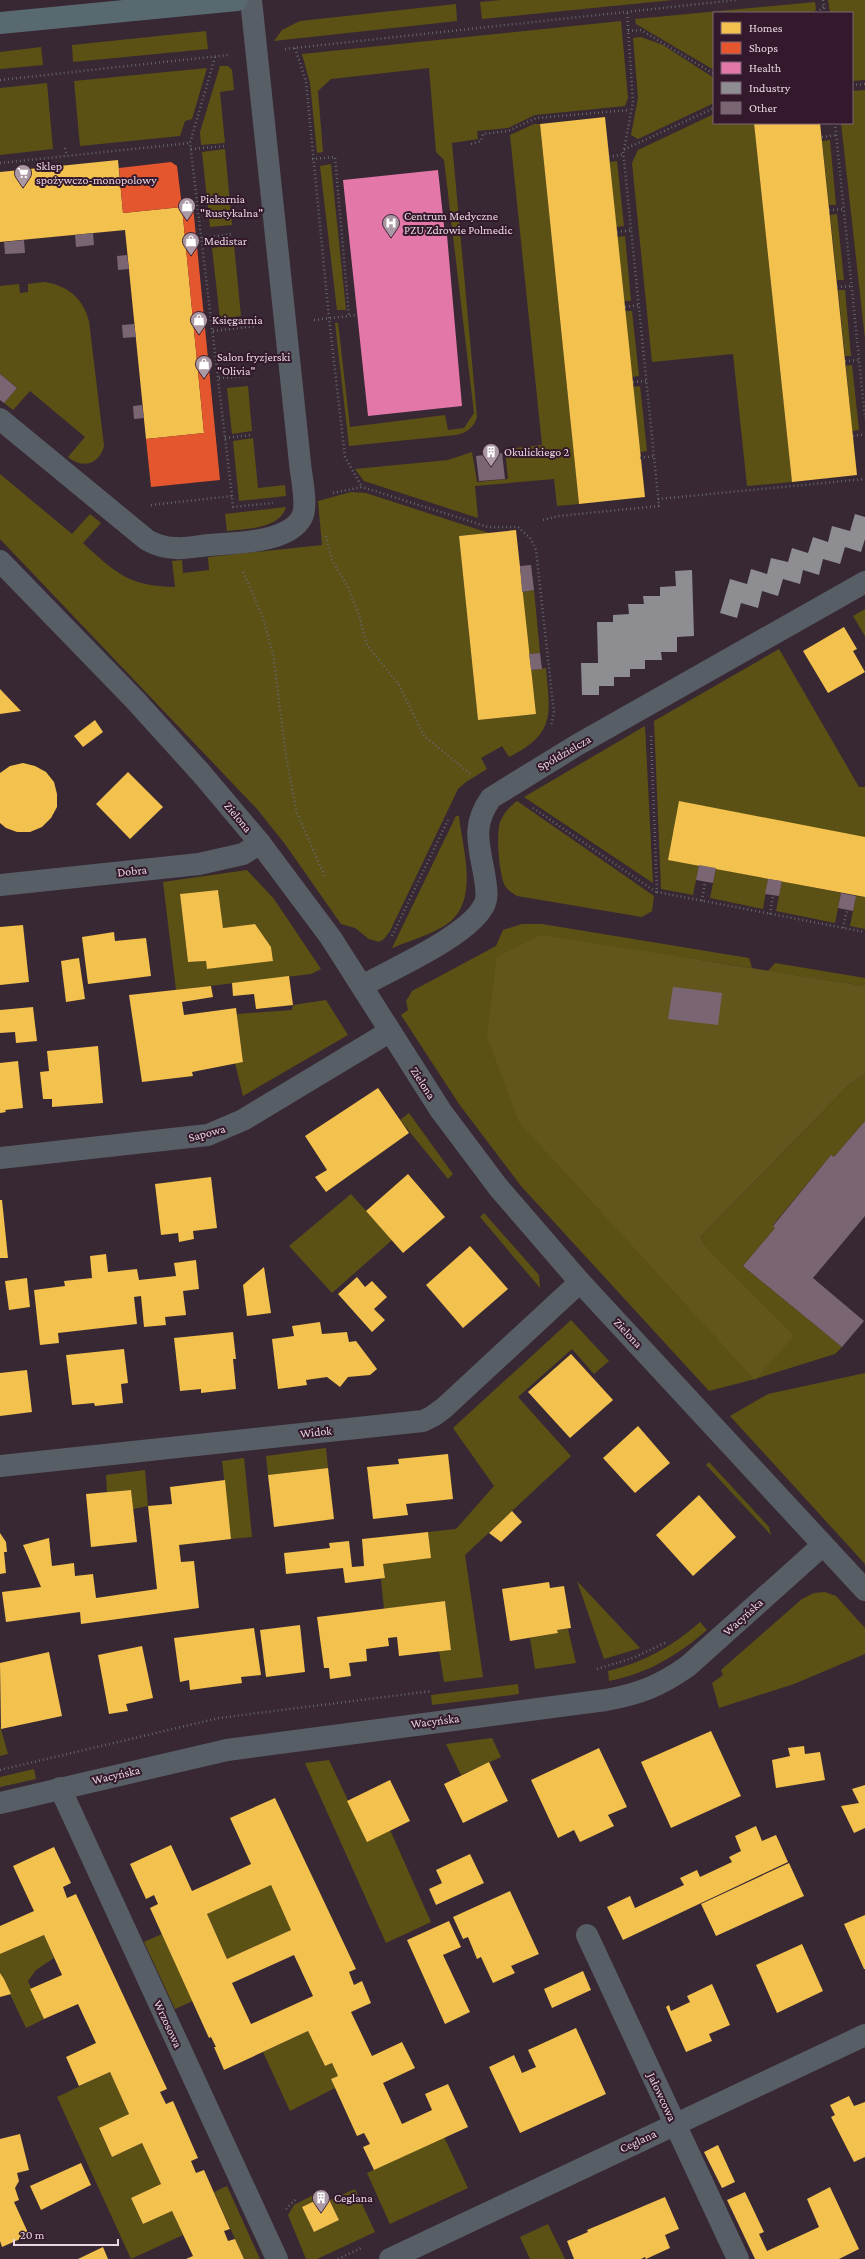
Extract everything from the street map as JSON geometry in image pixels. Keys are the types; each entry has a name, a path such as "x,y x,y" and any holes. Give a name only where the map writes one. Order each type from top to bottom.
{"main road":[{"path":"0,23 237,0"}],"street":[{"path":"0,419 156,545 176,548 256,541 290,528 296,524 302,516 303,500 251,0"},
{"name":"Zielona","path":"3,568 186,756 260,843 294,886 362,986 389,1032 441,1111 498,1187 580,1282 865,1590"},
{"name":"Spółdzielcza","path":"362,986 450,938 464,928 477,915 485,903 487,892 478,836 478,821 482,809 491,798 507,786 650,703 865,582"},
{"name":"Dobra","path":"0,885 199,864 243,854 260,843"},
{"name":"Sapowa","path":"0,1158 208,1135 243,1120 389,1032"},
{"name":"Widok","path":"0,1466 423,1421 444,1408 580,1282"},
{"name":"Wacyńska","path":"0,1803 227,1750 606,1700 648,1690 667,1681 688,1666 823,1545"},
{"name":"Wrzosowa","path":"60,1788 277,2259"},
{"name":"Jałowcowa","path":"587,1935 738,2259"},
{"name":"Ceglana","path":"390,2259 865,2035"}],"path":[{"path":"0,80 736,0"},
{"path":"823,0 825,12"},
{"path":"817,12 824,5"},
{"path":"543,520 559,516 659,506 624,154 630,110 633,102 627,12"},
{"path":"628,31 640,30 713,73"},
{"path":"295,48 306,81 312,159 345,457 362,487"},
{"path":"215,57 190,143 219,378 233,507 303,500 362,487 488,527 518,527 531,539 537,556 554,713 549,728"},
{"path":"853,85 865,84"},
{"path":"624,150 713,108"},
{"path":"471,144 481,141 483,134 508,131 536,118 630,110"},
{"path":"835,124 865,418"},
{"path":"822,136 837,135"},
{"path":"0,163 190,143"},
{"path":"191,149 225,146"},
{"path":"65,148 67,156"},
{"path":"609,157 624,154"},
{"path":"312,159 335,157 349,316"},
{"path":"829,210 844,209"},
{"path":"617,232 632,230"},
{"path":"202,238 233,234"},
{"path":"838,287 852,286"},
{"path":"625,307 639,306"},
{"path":"329,318 357,315"},
{"path":"845,361 859,360"},
{"path":"219,378 247,376"},
{"path":"632,382 646,381"},
{"path":"853,436 865,434"},
{"path":"225,438 252,435"},
{"path":"640,458 654,456"},
{"path":"658,499 865,479"},
{"path":"126,522 139,506 232,496"},
{"path":"325,530 332,560 346,585 359,615 367,645 399,685 424,736 474,776"},
{"path":"231,544 268,633 273,654 286,757 297,813 325,878"},
{"path":"650,703 657,892"},
{"path":"507,786 520,798 657,892 865,932"},
{"path":"392,937 450,816"},
{"path":"702,901 705,882"},
{"path":"770,914 774,895"},
{"path":"843,928 847,910"},
{"path":"594,1670 633,1658 667,1642"},
{"path":"0,1770 219,1718 439,1690"}],"shaded area":[{"path":"501,0 673,0 482,19 480,2"},
{"path":"828,0 865,0 865,80 853,81 853,12 830,12"},
{"path":"815,2 816,10 813,12 713,12 713,69 636,24 635,19"},
{"path":"456,4 457,21 274,41 282,30 300,21"},
{"path":"621,21 628,98 625,106 535,115 508,128 477,131 478,139 452,143 477,417 474,424 467,431 456,435 349,446 335,323 338,323 350,427 445,415 448,430 464,428 474,413 444,160 436,152 429,68 331,79 318,91 323,152 317,153 310,83 302,54"},
{"path":"206,31 208,49 73,62 72,45"},
{"path":"641,37 663,45 713,77 713,103 638,139 631,135 638,98 633,38"},
{"path":"41,47 43,65 0,69 0,52"},
{"path":"220,66 228,66 232,70 234,90 220,92 225,143 201,145 200,132"},
{"path":"207,68 192,119 185,121 180,136 80,146 74,81"},
{"path":"47,83 53,149 0,155 0,88"},
{"path":"865,90 865,339 841,124 853,124 853,91"},
{"path":"713,114 713,124 754,124 792,482 747,486 733,354 652,362 632,163 638,150"},
{"path":"534,124 540,124 579,504 557,506 554,479 475,486 478,518 364,481 355,469 448,460 472,452 477,482 508,479 505,449 542,445 510,135"},
{"path":"830,140 836,205 829,205 822,141"},
{"path":"225,149 232,225 210,227 202,152"},
{"path":"617,161 624,226 616,227 610,162"},
{"path":"331,164 346,310 337,310 320,166"},
{"path":"837,214 844,280 837,280 830,215"},
{"path":"625,236 631,301 624,301 617,237"},
{"path":"234,245 241,316 220,319 212,248"},
{"path":"44,282 60,286 73,294 83,306 89,321 104,446 98,457 89,463 79,463 68,457 85,437 30,391 13,410 4,403 17,388 0,374 0,286 19,284 20,293 28,292 28,284"},
{"path":"838,290 845,290 851,356 845,356"},
{"path":"625,311 632,311 639,376 632,377"},
{"path":"852,365 859,430 852,431 846,366"},
{"path":"248,386 252,431 232,434 227,388"},
{"path":"640,386 647,451 640,452 633,387"},
{"path":"253,438 258,488 285,485 286,496 239,501 233,441"},
{"path":"0,474 72,534 90,514 101,523 83,543 114,570 124,576 134,581 159,586 175,587 172,561 182,560 183,573 209,570 208,557 322,545 318,501 351,492 366,493 489,533 459,536 478,720 536,714 531,670 546,668 549,698 547,721 535,740 509,757 502,746 481,758 487,769 466,782 458,789 390,931 384,939 379,942 369,939 355,928 341,924 285,844 257,809 0,539"},
{"path":"286,507 277,520 269,524 227,531 225,514"},
{"path":"534,590 540,653 529,654 522,592"},
{"path":"865,609 865,636 853,616"},
{"path":"779,649 859,787 865,787 865,837 699,865 693,895 661,889 654,721"},
{"path":"645,726 653,883 524,797"},
{"path":"517,801 654,896 652,911 642,917 517,896 510,891 504,884 502,878 498,844 499,828 500,822 505,813"},
{"path":"456,816 459,816 465,856 467,884 461,909 453,919 440,928 424,936 392,948"},
{"path":"716,868 768,879 763,909 710,898"},
{"path":"247,870 274,899 321,969 311,974 176,990 163,882","holes":["218,890 223,928 255,924 271,947 273,961 207,969 206,961 188,962 180,894"]},
{"path":"782,881 841,893 835,923 776,911"},
{"path":"856,896 865,897 865,929 850,926"},
{"path":"522,924 542,924 749,958 752,968 673,956 497,957 709,1251 700,1237 849,1085 865,1074 865,1121 834,1157 831,1155 773,1225 775,1228 743,1266 842,1347 835,1354 755,1379 709,1391 521,1186 459,1104 401,1015 408,1010 406,1001 412,991 496,946 503,930"},
{"path":"541,935 865,986 865,1074 849,1085 700,1237 709,1251 794,1336 755,1380 519,1122 487,1036 497,957"},
{"path":"775,963 865,978 865,986 768,971"},
{"path":"326,1000 348,1035 243,1096 235,1063 243,1062 237,1014 292,1010 293,1005"},
{"path":"409,1113 453,1174 448,1179 400,1120"},
{"path":"351,1194 392,1240 332,1293 289,1246"},
{"path":"484,1213 539,1275 540,1288 480,1217"},
{"path":"571,1320 609,1361 594,1374 572,1349 518,1397 571,1456 465,1555 483,1677 444,1682 439,1651 451,1650 445,1601 384,1609 381,1579 385,1578 383,1564 430,1558 428,1532 456,1529 494,1486 453,1428"},
{"path":"865,1373 865,1564 730,1416 768,1394"},
{"path":"326,1448 328,1468 268,1475 266,1456"},
{"path":"244,1458 252,1537 231,1539 222,1461"},
{"path":"709,1462 769,1527 771,1535 706,1465"},
{"path":"145,1470 148,1506 133,1509 131,1490 107,1492 106,1475"},
{"path":"577,1581 640,1648 604,1659"},
{"path":"825,1592 836,1596 865,1628 865,1654 794,1684 719,1708 712,1683 723,1675 721,1670 802,1599 814,1593"},
{"path":"700,1622 707,1630 685,1648 636,1674 609,1681 608,1671 621,1668 657,1652 679,1639"},
{"path":"568,1629 576,1663 535,1669 530,1638 557,1633 557,1630"},
{"path":"518,1684 519,1694 432,1705 431,1695"},
{"path":"0,1726 8,1754 0,1756"},
{"path":"492,1738 501,1757 461,1775 446,1744"},
{"path":"329,1760 367,1841 390,1830 431,1922 386,1943 305,1763"},
{"path":"34,1769 36,1779 0,1787 0,1777"},
{"path":"271,1885 291,1930 227,1959 207,1914"},
{"path":"162,1934 193,2001 175,2009 144,1942"},
{"path":"44,1935 54,1958 36,1970 28,1981 44,2019 26,2028 0,1973 0,1954"},
{"path":"308,2031 325,2066 332,2063 338,2076 331,2079 335,2088 290,2111 263,2052"},
{"path":"110,2072 129,2114 99,2129 112,2157 142,2143 161,2184 131,2198 143,2224 172,2211 183,2235 131,2259 57,2097"},
{"path":"444,2137 468,2188 390,2224 367,2173"},
{"path":"227,2186 260,2259 244,2259 214,2192"},
{"path":"325,2189 327,2195 302,2207 314,2232 339,2220 330,2200 355,2189 375,2232 317,2259 306,2259 288,2215 294,2205"},
{"path":"548,2224 565,2259 530,2259 520,2237"}],"building: Homes":[{"path":"605,117 645,497 579,504 540,124"},
{"path":"754,124 820,124 857,475 792,482"},
{"path":"118,160 123,213 182,207 204,433 146,439 125,230 0,242 0,172"},
{"path":"516,530 536,714 478,720 459,536"},
{"path":"844,627 857,649 853,651 865,672 828,693 803,651"},
{"path":"0,689 21,711 0,714"},
{"path":"95,720 103,732 83,747 74,736"},
{"path":"23,763 35,766 46,772 54,782 57,794 57,807 51,818 42,827 30,832 17,832 6,828 0,823 0,773 10,766"},
{"path":"128,772 163,807 130,839 96,804"},
{"path":"679,801 865,837 865,897 668,860"},
{"path":"218,890 223,928 255,924 271,947 273,961 207,969 206,961 188,962 180,894"},
{"path":"23,925 29,982 0,985 0,927"},
{"path":"114,932 115,941 146,938 151,976 88,984 82,937"},
{"path":"79,958 85,999 66,1002 61,961"},
{"path":"289,976 293,1005 256,1009 254,994 233,996 232,983"},
{"path":"211,986 213,997 182,1002 184,1015 236,1008 243,1062 192,1072 193,1076 142,1082 129,995"},
{"path":"33,1007 37,1041 16,1043 15,1032 0,1033 0,1010"},
{"path":"98,1046 103,1103 52,1107 52,1099 43,1099 40,1072 49,1071 47,1051"},
{"path":"18,1061 23,1108 5,1110 6,1112 0,1113 0,1063"},
{"path":"378,1088 409,1133 326,1192 315,1177 327,1170 305,1136"},
{"path":"408,1174 445,1217 403,1253 366,1211"},
{"path":"211,1177 217,1228 193,1231 194,1239 179,1242 178,1233 161,1235 155,1184"},
{"path":"0,1200 2,1200 8,1258 0,1258"},
{"path":"470,1246 508,1289 463,1328 426,1285"},
{"path":"106,1254 108,1272 137,1269 139,1280 176,1276 174,1263 196,1260 199,1289 183,1291 186,1315 165,1317 166,1325 144,1327 141,1296 134,1297 137,1324 58,1333 59,1343 40,1345 34,1290 65,1286 64,1281 92,1278 90,1256"},
{"path":"264,1267 271,1313 247,1316 243,1285"},
{"path":"357,1277 365,1287 372,1281 387,1297 374,1309 385,1320 372,1332 338,1294"},
{"path":"27,1278 30,1307 9,1310 5,1281"},
{"path":"320,1322 322,1334 347,1332 349,1342 356,1341 377,1369 370,1375 348,1377 340,1387 327,1377 306,1380 307,1385 278,1389 272,1339 294,1336 292,1326"},
{"path":"233,1332 236,1359 233,1359 236,1389 201,1393 201,1389 180,1391 174,1338"},
{"path":"124,1349 128,1383 121,1384 123,1403 95,1406 94,1403 72,1405 66,1355"},
{"path":"571,1354 613,1400 570,1438 528,1392"},
{"path":"27,1370 32,1412 0,1416 0,1373"},
{"path":"638,1426 670,1463 635,1493 603,1458"},
{"path":"448,1454 453,1499 406,1504 408,1515 373,1519 367,1467 399,1464 398,1459"},
{"path":"328,1468 334,1519 274,1527 268,1475"},
{"path":"225,1480 231,1539 179,1545 181,1562 194,1561 199,1608 81,1624 80,1612 6,1622 2,1592 41,1587 23,1545 49,1538 52,1566 74,1563 75,1576 93,1574 96,1598 157,1589 148,1506 172,1504 170,1487"},
{"path":"131,1490 137,1542 91,1547 86,1494"},
{"path":"699,1495 736,1537 693,1576 656,1535"},
{"path":"512,1511 522,1522 501,1542 489,1533"},
{"path":"428,1532 431,1558 383,1564 385,1578 345,1583 343,1568 286,1574 284,1553 330,1548 329,1543 349,1541 352,1567 364,1566 362,1539"},
{"path":"0,1533 6,1542 7,1552 4,1552 6,1573 0,1574"},
{"path":"549,1582 550,1588 564,1586 571,1628 557,1630 558,1633 510,1641 502,1589"},
{"path":"445,1601 451,1650 399,1656 397,1637 388,1638 389,1646 366,1649 367,1661 349,1663 351,1676 330,1679 329,1668 324,1668 317,1617"},
{"path":"300,1625 305,1672 266,1677 260,1630"},
{"path":"254,1628 261,1675 241,1677 242,1683 190,1690 189,1680 180,1682 174,1638"},
{"path":"142,1646 153,1698 126,1704 128,1711 109,1714 98,1655"},
{"path":"49,1652 62,1716 1,1729 0,1663"},
{"path":"711,1731 741,1796 671,1828 641,1762"},
{"path":"804,1746 805,1754 820,1752 825,1780 776,1788 772,1760 790,1756 788,1748"},
{"path":"599,1748 627,1807 608,1815 614,1826 580,1842 574,1830 558,1838 531,1780"},
{"path":"489,1762 508,1801 463,1823 444,1784"},
{"path":"390,1780 410,1821 367,1842 347,1801"},
{"path":"865,1785 865,1828 854,1833 841,1806 859,1803 852,1789"},
{"path":"275,1798 356,1969 349,1972 354,1985 362,1981 371,2003 351,2012 372,2056 402,2042 415,2068 383,2083 402,2124 432,2110 425,2094 448,2084 468,2127 374,2170 363,2147 370,2144 364,2133 357,2136 331,2079 338,2076 332,2063 325,2066 308,2031 224,2070 214,2047 216,2047 211,2037 209,2038 150,1908 158,1904 154,1895 146,1899 130,1864 171,1845 192,1891 221,1878 251,1864 230,1818","holes":["271,1885 291,1930 227,1959 207,1914","294,1955 313,1996 251,2024 232,1983"]},
{"path":"756,1826 762,1841 776,1835 788,1862 623,1940 607,1907 630,1896 635,1908 684,1885 680,1878 697,1870 700,1877 732,1862 729,1857 741,1851 735,1836"},
{"path":"54,1847 71,1883 63,1887 67,1898 76,1894 167,2089 160,2092 166,2104 173,2101 198,2158 191,2161 196,2173 204,2170 230,2229 224,2231 228,2241 235,2239 244,2259 186,2259 193,2256 172,2211 143,2224 131,2198 161,2184 142,2143 112,2157 99,2128 129,2114 110,2072 79,2086 66,2057 96,2043 78,2004 44,2019 30,1989 62,1975 44,1935 0,1954 0,1926 34,1911 13,1866"},
{"path":"470,1854 484,1883 436,1905 429,1889 442,1883 436,1870"},
{"path":"789,1863 804,1896 716,1936 701,1904"},
{"path":"510,1891 539,1954 511,1966 515,1973 493,1983 481,1957 477,1959 468,1937 463,1939 453,1917"},
{"path":"865,1915 865,1969 864,1969 844,1924"},
{"path":"449,1921 461,1947 443,1955 470,2012 445,2024 407,1940"},
{"path":"802,1944 823,1991 777,2013 756,1965"},
{"path":"583,1971 591,1990 552,2008 544,1989"},
{"path":"0,1973 11,1994 0,1997"},
{"path":"712,1984 730,2025 709,2034 712,2041 686,2052 666,2007 669,2005 671,2011 690,2002 687,1996"},
{"path":"576,2028 606,2094 520,2133 489,2067 514,2055 522,2073 536,2067 528,2050"},
{"path":"849,2096 854,2106 865,2102 865,2157 854,2162 831,2117 835,2115 830,2105"},
{"path":"20,2134 29,2170 17,2173 19,2181 15,2188 19,2200 14,2202 29,2235 2,2247 0,2241 0,2139"},
{"path":"718,2145 735,2182 722,2188 704,2152"},
{"path":"81,2163 91,2185 41,2210 30,2186"},
{"path":"830,2187 859,2249 839,2259 755,2259 727,2200 745,2192 764,2232 759,2234 767,2251 819,2227 807,2199"},
{"name":"Ceglana","path":"327,2195 339,2220 314,2232 302,2207"},
{"path":"665,2197 679,2229 665,2235 670,2248 646,2259 645,2257 641,2259 574,2259 567,2241 588,2232 587,2230"},
{"path":"103,2247 108,2259 78,2259"}],"building: Shops":[{"path":"171,162 177,166 182,207 123,213 119,168"},
{"path":"193,206 220,480 151,487 146,439 204,433 182,207"}],"building: Health":[{"name":"Centrum Medyczne PZU Zdrowie Polmedic","path":"438,170 445,235 447,235 462,406 368,416 343,180"}],"building: Industry":[{"path":"855,514 865,517 865,539 861,552 845,547 840,564 823,559 819,575 803,570 800,584 783,579 778,596 762,591 758,608 741,603 737,618 720,613 730,579 747,584 751,569 767,574 771,558 788,562 792,548 808,553 813,537 828,542 832,526 850,531"},
{"path":"692,570 694,636 677,637 677,652 661,652 662,660 645,660 645,669 630,669 630,677 614,677 614,686 599,686 599,695 582,695 581,663 598,663 597,622 613,622 613,615 629,614 628,604 644,604 643,596 660,596 660,587 676,586 675,571"}],"building: Other":[{"path":"93,233 94,245 76,247 75,235"},
{"path":"24,240 25,253 5,254 4,242"},
{"path":"127,255 129,269 118,270 117,256"},
{"path":"134,324 136,337 123,338 122,325"},
{"path":"0,374 17,388 4,403 0,400"},
{"path":"142,405 144,418 134,419 133,406"},
{"name":"Okulickiego 2","path":"502,453 505,479 479,481 476,456"},
{"path":"531,565 534,590 522,592 520,566"},
{"path":"540,653 542,669 531,670 529,654"},
{"path":"699,865 716,868 713,883 696,880"},
{"path":"768,879 782,881 779,896 765,894"},
{"path":"841,893 856,896 853,911 838,908"},
{"path":"673,987 722,993 718,1025 668,1019"},
{"path":"865,1121 865,1216 813,1278 864,1321 842,1347 743,1266 775,1228 773,1226 831,1155 834,1157"}],"place":[{"name":"Sklep spożywczo-monopolowy","path":"23,188"},
{"name":"Piekarnia \"Rustykalna\"","path":"187,221"},
{"name":"Centrum Medyczne PZU Zdrowie Polmedic","path":"391,238"},
{"name":"Medistar","path":"191,256"},
{"name":"Księgarnia","path":"199,335"},
{"name":"Salon fryzjerski \"Olivia\"","path":"204,379"},
{"name":"Okulickiego 2","path":"491,467"},
{"name":"Ceglana","path":"321,2213"}]}
